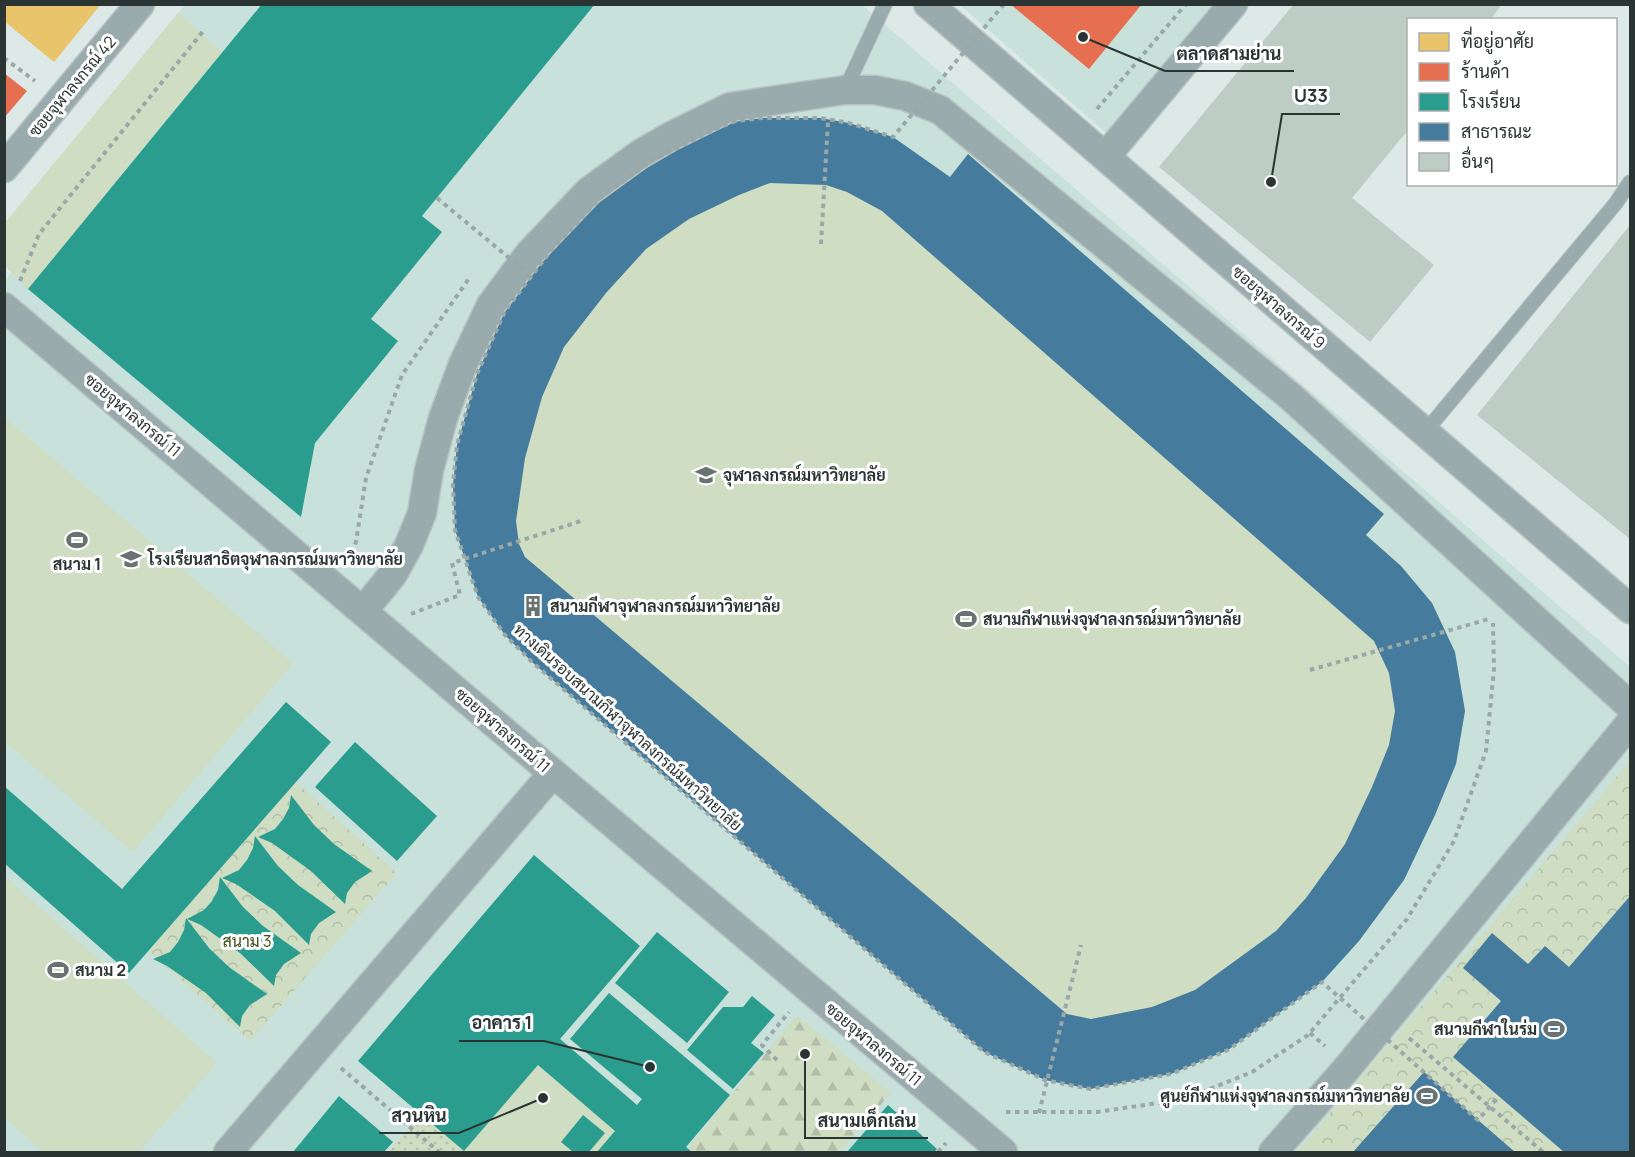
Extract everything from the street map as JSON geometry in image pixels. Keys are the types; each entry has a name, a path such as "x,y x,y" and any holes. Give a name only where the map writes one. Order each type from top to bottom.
{"street":[{"name":"ซอยจุฬาลงกรณ์ 42","path":"4,168 140,4"},
{"name":"ซอยจุฬาลงกรณ์ 9","path":"928,4 1630,609"},
{"path":"1106,156 1233,4"},
{"path":"364,610 393,574 409,545 422,513 429,470 443,418 463,364 491,305 546,234 589,191 640,154 730,107 838,91 875,90 905,96 940,110 1291,397 1630,706"},
{"name":"ซอยจุฬาลงกรณ์ 11","path":"12,295 364,610 553,773 1003,1152"},
{"path":"1273,1152 1348,1067 1630,723"},
{"path":"228,1152 553,773"}],"lane":[{"path":"838,91 885,4"},
{"path":"1425,432 1616,203 1630,182"}],"path":[{"name":"ทางเดินรอบสนามกีฬาจุฬาลงกรณ์มหาวิทยาลัย","path":"1004,4 893,137 849,123 820,118 764,118 736,121 653,160 601,197 553,248 505,311 477,374 457,445 453,485 455,530 478,597 505,635 532,662 984,1052 1045,1080 1090,1089 1171,1074 1228,1050 1322,982 1478,1120 1499,1096"},
{"path":"1077,131 1186,4"},
{"path":"12,295 39,234 205,29"},
{"path":"4,58 40,85"},
{"path":"821,244 838,91"},
{"path":"437,198 531,276"},
{"path":"347,564 356,542 366,478 402,375 465,282"},
{"path":"406,616 460,596 452,563 584,520"},
{"path":"997,1110 1038,1113 1097,1112 1185,1099 1252,1072 1308,1035 1407,919 1454,842 1486,751 1494,669 1493,618 1310,670"},
{"path":"1038,1113 1081,945"},
{"path":"777,1060 762,1045 791,1010"},
{"path":"1404,1034 1543,1152"},
{"path":"338,1066 439,1152"}],"shaded area":[{"name":"จุฬาลงกรณ์มหาวิทยาลัย","path":"185,5 862,5 1630,667 1630,1152 5,1152 4,282 12,272 5,266 5,224"},
{"path":"960,5 1226,5 1114,140"}],"green space":[{"path":"178,13 222,52 28,289 5,266 4,224"},
{"name":"สนามกีฬาแห่งจุฬาลงกรณ์มหาวิทยาลัย","path":"764,118 820,118 849,123 950,177 968,154 1384,514 1366,535 1401,566 1432,603 1455,652 1465,711 1456,764 1435,815 1404,880 1359,941 1322,982 1228,1050 1171,1074 1090,1089 1045,1080 984,1052 532,662 505,635 478,597 455,530 453,485 457,445 477,374 505,311 553,248 736,121"},
{"name":"สนาม 1","path":"4,417 293,663 133,852 5,742"},
{"path":"1630,761 1630,1152 1297,1152"},
{"name":"สนาม 3","path":"296,782 397,873 250,1041 148,951"},
{"name":"สนาม 2","path":"5,877 217,1063 139,1152 44,1152 5,1118"},
{"path":"797,1015 891,1093 839,1152 693,1152 688,1148"},
{"path":"538,1065 615,1131 597,1152 464,1151"},
{"path":"421,1114 466,1152 388,1152"}],"building: ที่อยู่อาศัย":[{"path":"4,4 101,4 54,62 4,21"}],"building: ร้านค้า":[{"path":"1010,4 1142,4 1089,69"},
{"path":"4,73 27,91 4,118"}],"building: โรงเรียน":[{"path":"262,4 595,4 422,216 442,232 371,319 398,341 315,443 301,517 28,289"},
{"path":"286,702 331,742 129,973 4,863 4,786 122,889"},
{"path":"355,742 437,816 397,861 315,787"},
{"path":"291,795 314,825 334,844 372,871 355,882 347,893 345,904 311,871 272,843 258,837 275,829 283,819 289,808"},
{"path":"255,836 278,866 298,885 336,912 319,923 311,934 309,945 275,911 236,884 222,878 239,870 247,860 253,848"},
{"path":"534,855 640,946 560,1039 637,1105 642,1099 570,1039 609,993 730,1095 686,1147 692,1152 597,1152 615,1131 538,1065 464,1151 358,1061"},
{"path":"220,877 243,907 263,926 301,953 284,964 276,975 274,986 240,953 201,925 187,919 204,910 212,901 218,890"},
{"path":"186,918 209,948 229,967 267,994 250,1005 242,1016 240,1027 206,993 153,959 170,952 184,930"},
{"path":"657,932 729,992 687,1043 615,983"},
{"path":"752,996 775,1015 751,1043 764,1053 733,1089 687,1050 723,1007 743,1007"},
{"path":"339,1096 393,1142 384,1152 293,1152"},
{"path":"888,1105 937,1149 934,1152 847,1152"},
{"path":"583,1115 605,1133 589,1152 573,1152 561,1142"}],"building: สาธารณะ":[{"name":"สนามกีฬาจุฬาลงกรณ์มหาวิทยาลัย","path":"764,118 820,118 849,123 893,137 950,177 968,154 1384,514 1366,535 1401,566 1432,603 1455,652 1465,711 1456,764 1435,815 1404,880 1359,941 1322,982 1228,1050 1171,1074 1090,1089 1045,1080 984,1052 532,662 505,635 478,597 455,530 453,485 457,445 477,374 505,311 553,248 601,197 653,160 736,121","holes":["770,183 826,185 847,192 882,211 1374,641 1389,673 1395,711 1389,745 1345,844 1306,898 1276,931 1195,990 1152,1007 1091,1019 1067,1014 525,557 519,544 516,521 525,458 542,397 564,347 606,293 646,249 689,219"]},
{"name":"สนามกีฬาในร่ม","path":"1630,896 1630,1152 1564,1152 1453,1057 1501,1001 1463,968 1492,933 1528,964 1545,946 1569,967"},
{"name":"ศูนย์กีฬาแห่งจุฬาลงกรณ์มหาวิทยาลัย","path":"1424,1072 1478,1120 1515,1152 1353,1152"}],"building: อื่นๆ":[{"path":"1294,4 1502,4 1492,18 1407,18 1407,131 1352,198 1434,265 1370,342 1159,167"},
{"path":"1630,225 1630,539 1477,415"}],"place":[{"name":"ตลาดสามย่าน","path":"1083,37"},
{"name":"U33","path":"1271,182"},
{"name":"จุฬาลงกรณ์มหาวิทยาลัย","path":"706,475"},
{"name":"สนาม 1","path":"77,540"},
{"name":"โรงเรียนสาธิตจุฬาลงกรณ์มหาวิทยาลัย","path":"131,559"},
{"name":"สนามกีฬาจุฬาลงกรณ์มหาวิทยาลัย","path":"533,606"},
{"name":"สนามกีฬาแห่งจุฬาลงกรณ์มหาวิทยาลัย","path":"966,619"},
{"name":"สนาม 2","path":"58,970"},
{"name":"สนามกีฬาในร่ม","path":"1554,1029"},
{"name":"สนามเด็กเล่น","path":"805,1054"},
{"name":"อาคาร 1","path":"650,1067"},
{"name":"ศูนย์กีฬาแห่งจุฬาลงกรณ์มหาวิทยาลัย","path":"1427,1096"},
{"name":"สวนหิน","path":"543,1098"}]}
